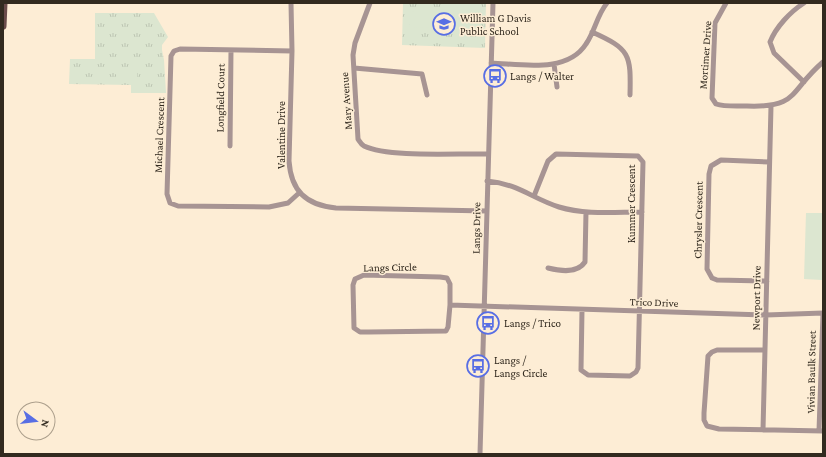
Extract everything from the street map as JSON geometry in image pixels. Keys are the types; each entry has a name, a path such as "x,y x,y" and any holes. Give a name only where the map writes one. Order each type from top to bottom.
{"main road":[{"path":"3,26 4,3"}],"street":[{"name":"Valentine Drive","path":"291,3 292,51 289,161 291,177 299,193"},
{"name":"Mary Avenue","path":"370,3 355,43 353,55 358,139 361,144 390,152 488,154"},
{"name":"Langs Drive","path":"480,454 493,3"},
{"path":"491,63 554,64 573,57 586,45 598,17 607,3"},
{"name":"Mortimer Drive","path":"725,3 716,23 712,70 713,102 720,105 771,106 786,101 823,62"},
{"path":"804,3 794,10 772,36 770,42 774,53 804,82"},
{"path":"592,32 615,42 624,49 629,60 630,94"},
{"name":"Michael Crescent","path":"292,51 180,48 174,51 171,56 168,199 170,203 178,206 269,207 288,203 299,193"},
{"name":"Longfield Court","path":"230,146 231,50"},
{"path":"554,64 557,87"},
{"path":"354,68 422,74 427,95"},
{"name":"Newport Drive","path":"763,430 771,106"},
{"name":"Kummer Crescent","path":"534,196 548,162 556,154 638,156 643,162 640,312 638,368 636,372 630,376 588,375 581,370 582,310"},
{"name":"Chrysler Crescent","path":"767,281 717,280 709,274 707,269 709,174 711,166 721,160 769,162"},
{"path":"487,181 507,183 560,207 586,212 642,212"},
{"path":"299,193 315,204 336,208 487,211"},
{"path":"548,268 576,270 581,268 585,262 586,212"},
{"name":"Langs Circle","path":"364,276 447,278 450,284 450,305 448,327 446,331 360,332 354,328 353,323 353,285 355,279 364,276"},
{"path":"450,305 484,307"},
{"name":"Trico Drive","path":"484,307 766,315 823,313"},
{"name":"Vivian Baulk Street","path":"821,431 823,313"},
{"path":"765,350 718,350 712,352 708,356 706,363 704,406 704,420 707,426 712,429 821,431"}],"green space":[{"name":"William G Davis Public School","path":"403,3 486,3 485,48 402,45"},
{"path":"455,3 477,3 477,5 471,9 462,11 459,10"},
{"path":"410,11 472,14 471,30 409,27"},
{"path":"95,13 154,13 168,37 162,45 166,93 131,93 131,85 69,84 70,59 95,59"},
{"path":"116,67 137,67 137,83 116,83"},
{"path":"806,213 823,213 822,280 804,279"}],"place":[{"name":"William G Davis Public School","path":"444,24"},
{"name":"Langs / Walter","path":"495,76"},
{"name":"Langs / Trico","path":"488,323"},
{"name":"Langs / Langs Circle","path":"478,366"}]}
